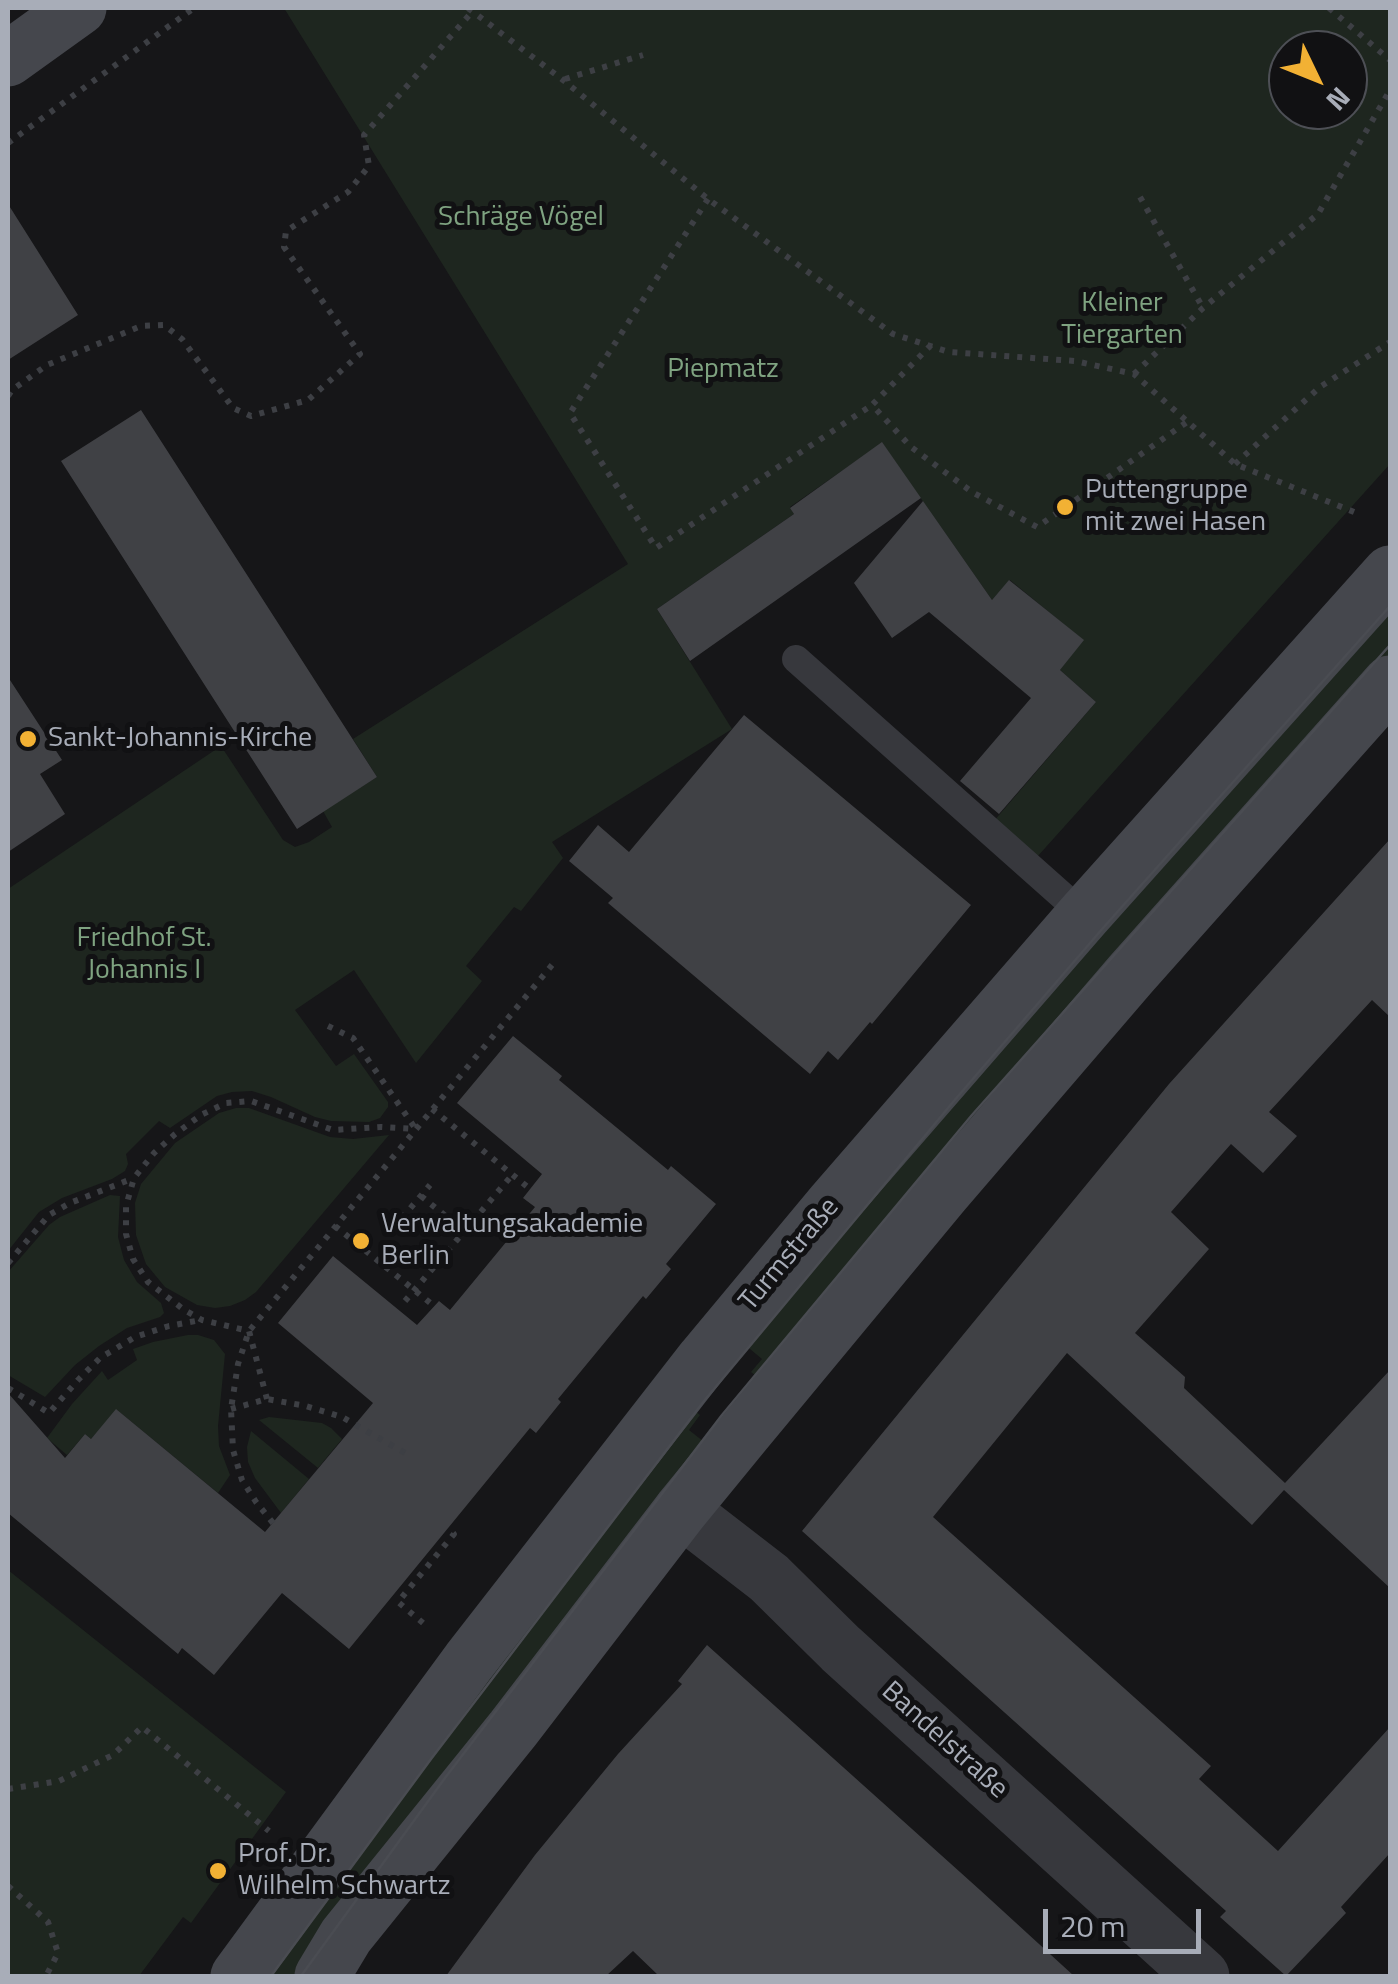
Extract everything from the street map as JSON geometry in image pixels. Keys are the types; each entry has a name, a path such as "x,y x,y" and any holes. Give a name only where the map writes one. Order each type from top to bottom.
{"main road":[{"path":"8,59 80,8"},
{"name":"Turmstraße","path":"238,1976 469,1661 704,1359 1084,915 1390,572"},
{"path":"322,1976 346,1936 513,1729 681,1510 955,1178 1390,683"}],"street":[{"name":"Bandelstraße","path":"681,1510 769,1578 841,1649 1202,1976"}],"lane":[{"path":"796,659 1084,915"}],"path":[{"path":"8,143 194,8"},
{"path":"1329,8 1390,60"},
{"path":"8,396 47,365 141,326 164,326 182,339 233,408 251,416 308,400 360,354 284,247 286,231 348,192 369,166 364,135 470,10 564,80 708,199 893,334 949,352 1075,361 1134,374 1235,464 1359,514"},
{"path":"564,80 643,55"},
{"path":"1134,374 1202,308 1318,214 1390,90"},
{"path":"1140,197 1202,308"},
{"path":"708,199 570,414 656,548 872,406 931,345"},
{"path":"1235,464 1320,387 1390,342"},
{"path":"872,406 911,447 972,492 1037,527 1187,422"},
{"path":"273,1522 242,1480 234,1450 231,1409 248,1331 552,965"},
{"path":"328,1026 353,1038 416,1130"},
{"path":"248,1331 202,1320 183,1310 148,1282 133,1259 126,1234 126,1206 134,1178 154,1153 174,1134 226,1102 251,1101 333,1130 416,1130"},
{"path":"432,1110 530,1188"},
{"path":"405,1301 513,1174"},
{"path":"8,1263 49,1214 134,1178"},
{"path":"402,1218 430,1185"},
{"path":"421,1196 464,1231"},
{"path":"336,1226 434,1306"},
{"path":"8,1388 49,1413 100,1358 135,1337 202,1320"},
{"path":"248,1331 267,1399"},
{"path":"231,1409 267,1399 306,1406 342,1416 405,1453"},
{"path":"422,1623 398,1602 454,1534 449,1529"},
{"path":"8,1789 58,1781 113,1755 142,1727 270,1831"},
{"path":"8,1886 48,1922 58,1953 46,1976"}],"green space":[{"name":"Kleiner Tiergarten","path":"284,8 1390,8 1390,464 1037,857 994,821 1096,702 1060,670 1083,640 1010,580 992,600 882,443 790,507 794,514 657,609 732,729 552,842 563,858 521,911 514,907 466,966 482,981 416,1063 354,970 295,1010 336,1066 354,1054 388,1102 380,1118 369,1122 331,1121 252,1091 217,1096 170,1128 159,1121 126,1154 125,1171 39,1212 8,1251 8,889 221,746 283,840 295,847 309,842 332,827 323,811 377,777 353,739 628,564"},
{"path":"1390,589 1390,661 767,1385 751,1372 762,1359 738,1339"},
{"path":"249,1108 330,1137 389,1135 256,1292 230,1306 215,1308 197,1305 165,1287 146,1264 136,1235 135,1203 141,1184 175,1143 219,1113"},
{"path":"110,1195 120,1196 118,1237 124,1260 137,1282 161,1303 164,1313 127,1328 99,1346 45,1397 8,1375 8,1272 49,1225"},
{"path":"188,1335 214,1340 225,1354 218,1426 219,1446 230,1475 218,1493 117,1410 91,1439 85,1434 67,1455 47,1438 102,1371 108,1380 137,1360 133,1349"},
{"path":"686,1403 700,1415 689,1430 713,1449 316,1976 253,1976"},
{"path":"269,1417 322,1423 342,1439 318,1468 259,1420"},
{"path":"251,1431 309,1479 281,1513 248,1462"},
{"path":"8,1570 286,1792 191,1923 183,1917 139,1976 8,1976"}],"building":[{"path":"8,204 78,315 8,360"},
{"path":"141,410 377,777 297,829 61,461"},
{"path":"882,442 921,498 690,661 657,609 794,514 790,508"},
{"path":"923,501 992,600 1009,580 1084,640 1060,670 1096,702 999,814 960,781 1031,698 929,612 892,638 854,583"},
{"name":"Sankt-Johannis-Kirche","path":"8,677 62,760 40,774 65,814 8,852"},
{"path":"744,715 971,905 838,1060 828,1051 810,1074 608,903 613,898 569,861 598,825 629,852"},
{"path":"1390,839 1390,1017 1372,1000 1269,1112 1297,1136 1263,1173 1231,1144 1171,1212 1209,1249 1135,1333 1185,1377 1184,1388 1285,1483 1390,1370 1390,1588 1284,1490 1252,1525 1067,1353 933,1517 1211,1766 1199,1779 1278,1851 1390,1727 1390,1853 1341,1907 1346,1913 1286,1976 1220,1917 1226,1911 802,1531 1169,1084"},
{"path":"513,1036 562,1076 559,1080 668,1170 671,1166 716,1204 666,1264 671,1269 646,1299 643,1296 558,1399 561,1402 536,1433 530,1428 349,1649 282,1593 214,1675 182,1648 178,1654 8,1513 8,1393 65,1458 85,1434 91,1439 116,1409 265,1532 373,1403 278,1323 333,1256 417,1325 439,1301 450,1310 535,1207 523,1198 542,1174 457,1103"},
{"path":"707,1645 1074,1976 659,1976 633,1951 606,1976 446,1976 535,1855 682,1684 678,1681"}],"tram line":[{"path":"271,1976 704,1401 1103,928 1390,606"},
{"path":"301,1976 445,1778 722,1415 972,1115 1390,645"}],"place":[{"name":"Puttengruppe mit zwei Hasen","path":"1065,507"},
{"name":"Sankt-Johannis-Kirche","path":"28,739"},
{"name":"Verwaltungsakademie Berlin","path":"361,1241"},
{"name":"Prof. Dr. Wilhelm Schwartz","path":"218,1871"}],"park label":[{"name":"Schräge Vögel","path":"521,218"},
{"name":"Piepmatz","path":"723,370"},
{"name":"Friedhof St. Johannis I","path":"144,955"}]}
